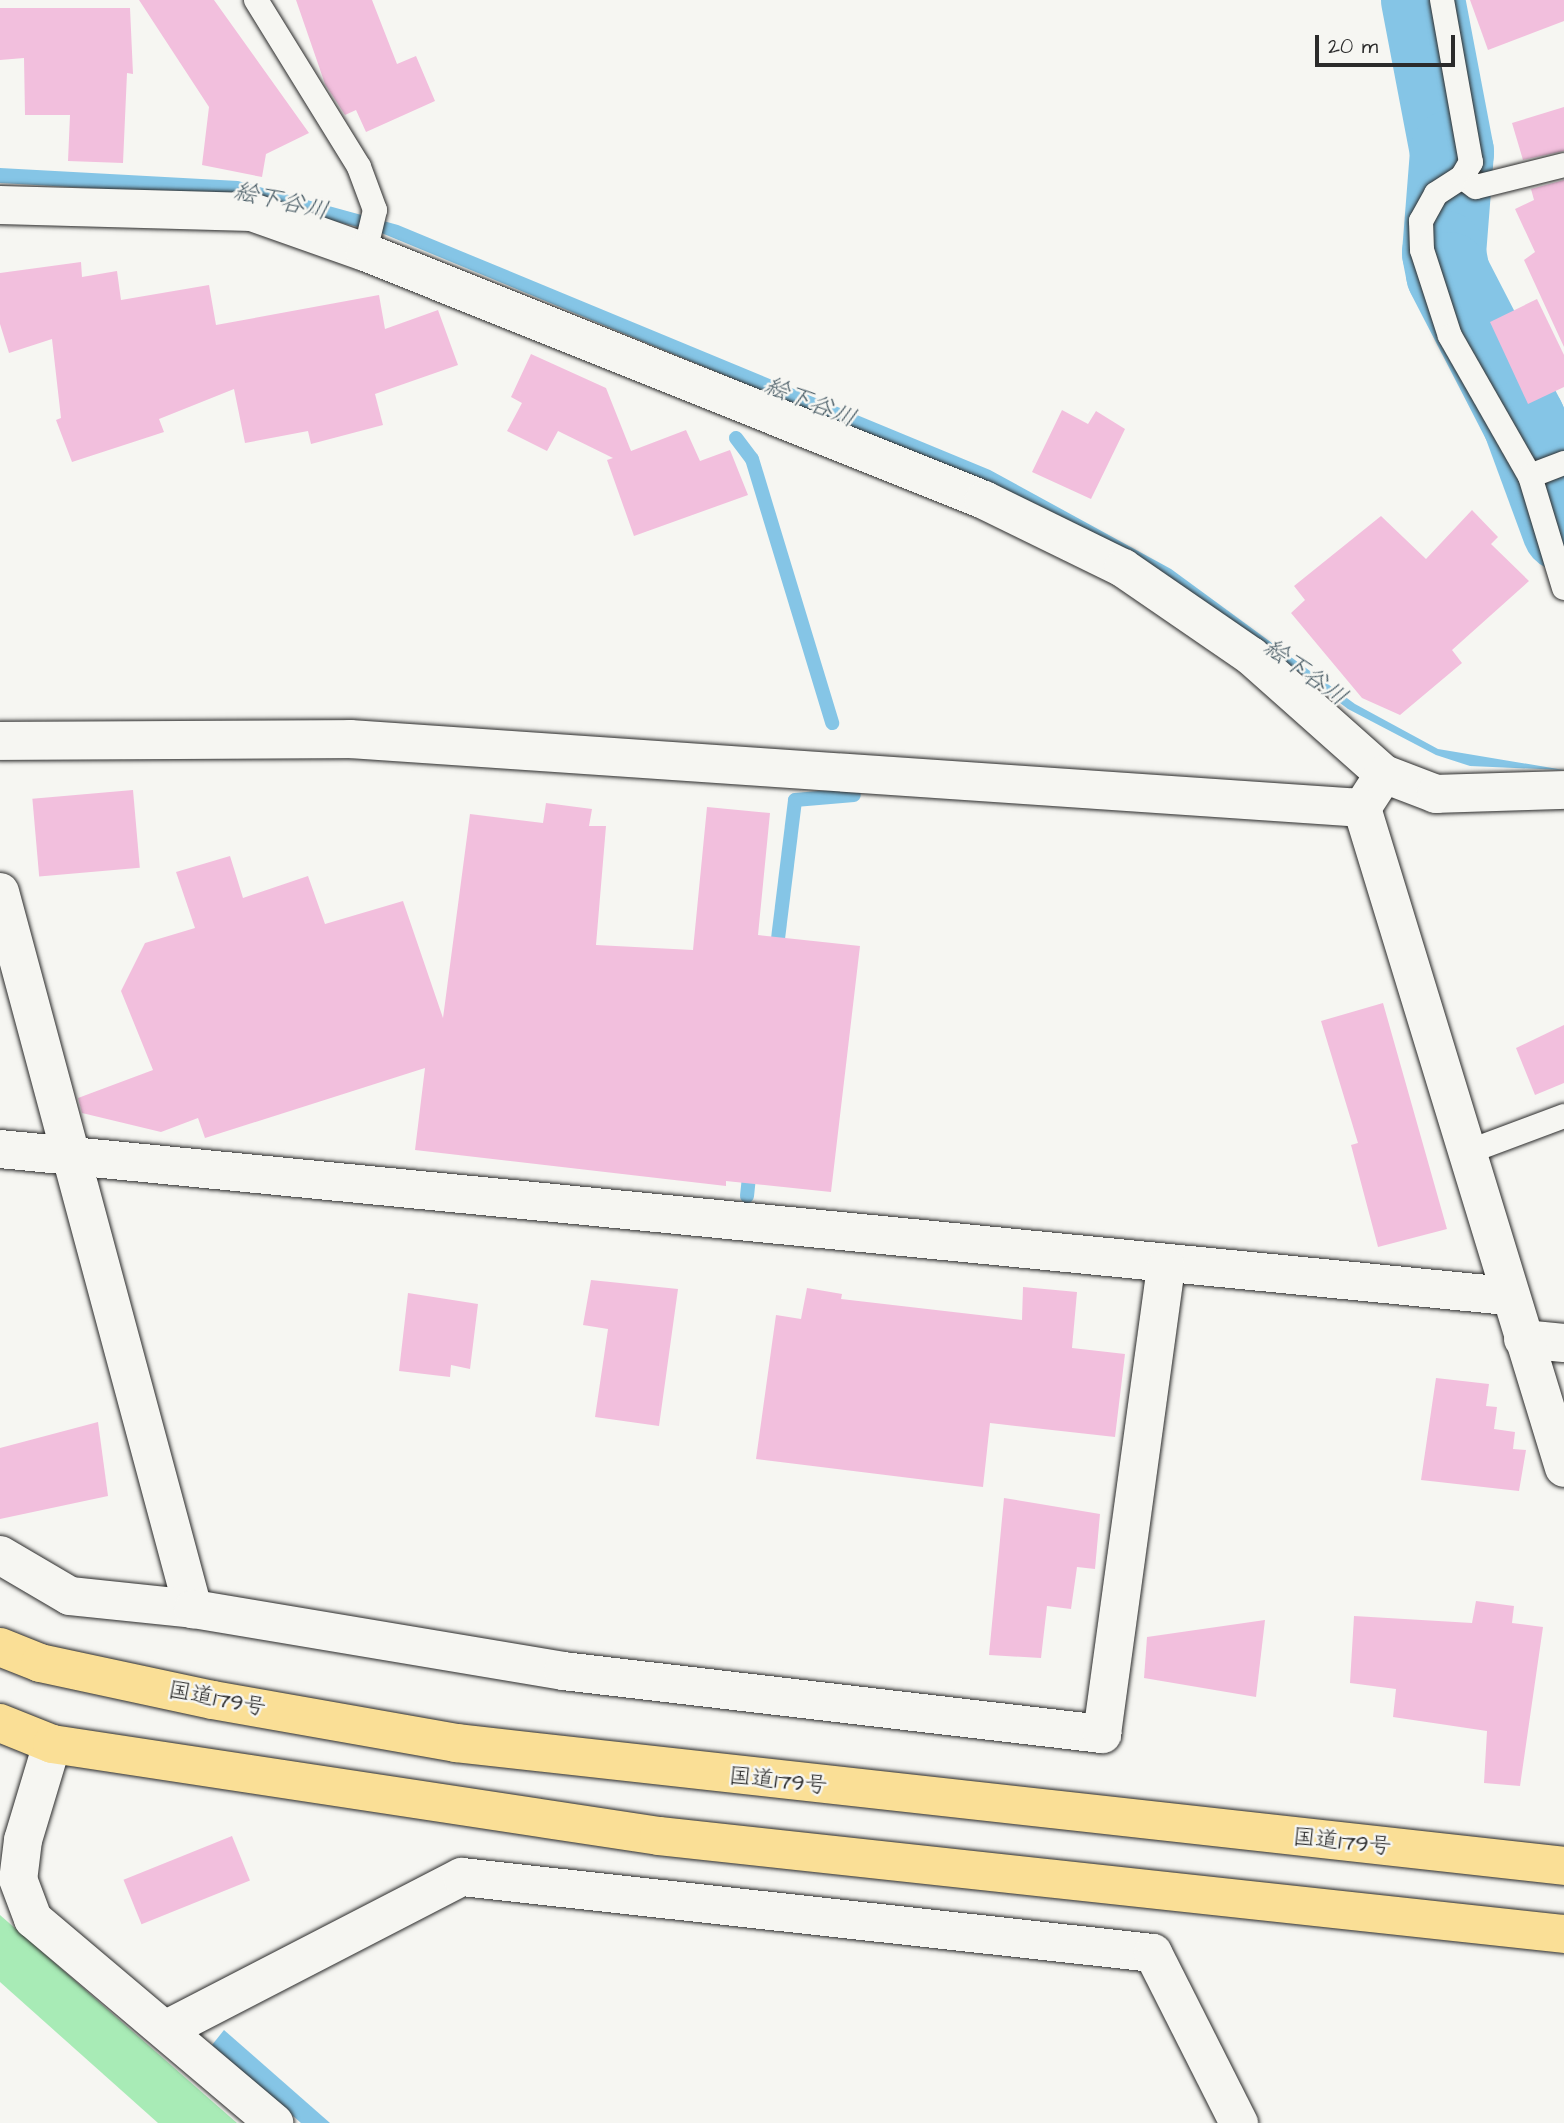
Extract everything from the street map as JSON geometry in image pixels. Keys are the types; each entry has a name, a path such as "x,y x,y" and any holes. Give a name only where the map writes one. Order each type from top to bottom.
{"highway":[{"name":"国道179号","path":"0,1647 40,1663 186,1694 456,1744 1564,1866"},
{"path":"0,1723 52,1744 659,1836 1564,1934"}],"street":[{"path":"0,205 252,212 365,252 984,500 1123,568 1251,656 1384,774 1436,794 1564,790"},
{"path":"0,741 350,739 1362,808"},
{"path":"1384,774 1362,808 1507,1296 1564,1468"},
{"path":"0,892 67,1158 193,1609"},
{"path":"0,1149 67,1158 1166,1267 1507,1296"},
{"path":"0,1555 70,1596 193,1609 563,1671 1102,1734 1166,1267"},
{"path":"1523,1339 1564,1343"},
{"path":"52,1744 23,1840 18,1879 33,1919 167,2029 274,2123"},
{"path":"167,2029 462,1877 1153,1953 1239,2123"}],"lane":[{"path":"256,0 359,167 375,210 365,252"},
{"path":"1442,0 1471,162 1462,177 1436,194 1421,221 1430,288 1530,476 1564,588"},
{"path":"1462,177 1476,187 1564,165"},
{"path":"1530,476 1564,464"},
{"path":"1465,1153 1564,1116"}],"green space":[{"path":"0,1915 237,2123 158,2123 0,1982"}],"water":[{"path":"1420,0 1426,0 1454,157 1449,157"},
{"path":"0,168 238,181 398,225 990,470 1171,569 1355,704 1438,749 1564,770 1470,766 1436,755 1348,709 1243,630 1094,533 1036,504 379,232 230,196 0,183"},
{"path":"1446,213 1456,217 1451,270 1528,424 1564,519 1564,541 1519,420 1443,270"},
{"path":"224,2030 330,2123 301,2123 212,2045"}],"building":[{"path":"139,0 214,0 309,133 266,154 262,177 202,165 209,107"},
{"path":"296,0 372,0 397,64 416,56 435,101 366,132 356,110 345,115 325,84"},
{"path":"1470,0 1564,0 1564,21 1488,50"},
{"path":"0,8 130,8 133,74 127,73 123,163 68,161 70,115 25,115 24,58 0,60"},
{"path":"1564,107 1564,151 1523,160 1512,123"},
{"path":"1564,180 1564,347 1524,260 1535,252 1515,209 1534,200 1531,189"},
{"path":"81,262 82,277 117,271 121,300 209,285 216,325 379,295 385,329 438,310 458,365 375,394 383,425 311,444 308,431 245,443 234,389 159,419 164,432 72,462 56,420 61,418 52,339 9,353 0,324 0,273"},
{"path":"1537,299 1564,355 1564,387 1528,404 1490,322"},
{"path":"531,354 606,388 631,451 686,430 700,461 730,450 748,495 634,536 607,460 613,458 558,431 547,451 507,431 522,403 511,397"},
{"path":"1062,410 1088,424 1096,411 1125,429 1091,499 1032,472"},
{"path":"1472,510 1498,537 1491,544 1529,581 1452,650 1462,663 1400,715 1362,698 1291,613 1305,600 1294,586 1381,516 1426,559"},
{"path":"133,790 140,868 39,877 32,799"},
{"path":"546,803 592,809 589,826 606,826 596,945 693,950 707,807 770,813 758,935 860,946 831,1192 726,1181 726,1186 415,1150 425,1068 205,1138 198,1118 161,1132 82,1113 78,1098 153,1070 121,991 145,943 195,928 176,872 230,856 243,898 308,876 325,924 403,901 443,1018 470,814 543,823"},
{"path":"1383,1003 1447,1229 1378,1247 1351,1145 1358,1143 1321,1021"},
{"path":"1564,1025 1564,1083 1535,1095 1516,1048"},
{"path":"591,1280 678,1289 659,1426 595,1417 608,1329 583,1325"},
{"path":"1023,1287 1077,1292 1072,1348 1125,1354 1115,1437 990,1423 983,1487 756,1459 776,1315 801,1319 807,1288 842,1294 841,1299 1022,1320"},
{"path":"408,1293 478,1304 470,1369 451,1365 450,1377 399,1371"},
{"path":"1436,1378 1489,1384 1486,1406 1497,1407 1494,1429 1515,1432 1513,1449 1526,1450 1519,1491 1421,1480"},
{"path":"98,1422 108,1496 0,1519 0,1448"},
{"path":"1004,1498 1100,1514 1095,1569 1077,1567 1071,1609 1047,1606 1041,1658 989,1655"},
{"path":"1476,1601 1514,1606 1512,1623 1543,1627 1520,1786 1484,1783 1487,1731 1393,1717 1396,1689 1350,1683 1354,1616 1472,1623"},
{"path":"1265,1620 1256,1697 1144,1678 1147,1637"},
{"path":"232,1836 250,1881 142,1924 124,1880"}],"waterway":[{"name":"絵下谷川","path":"1423,0 1452,152 1444,253 1448,274 1524,421 1564,530"},
{"path":"736,438 752,459 832,723"},
{"path":"776,955 795,800 854,795"},
{"path":"747,1196 750,1166"}]}
